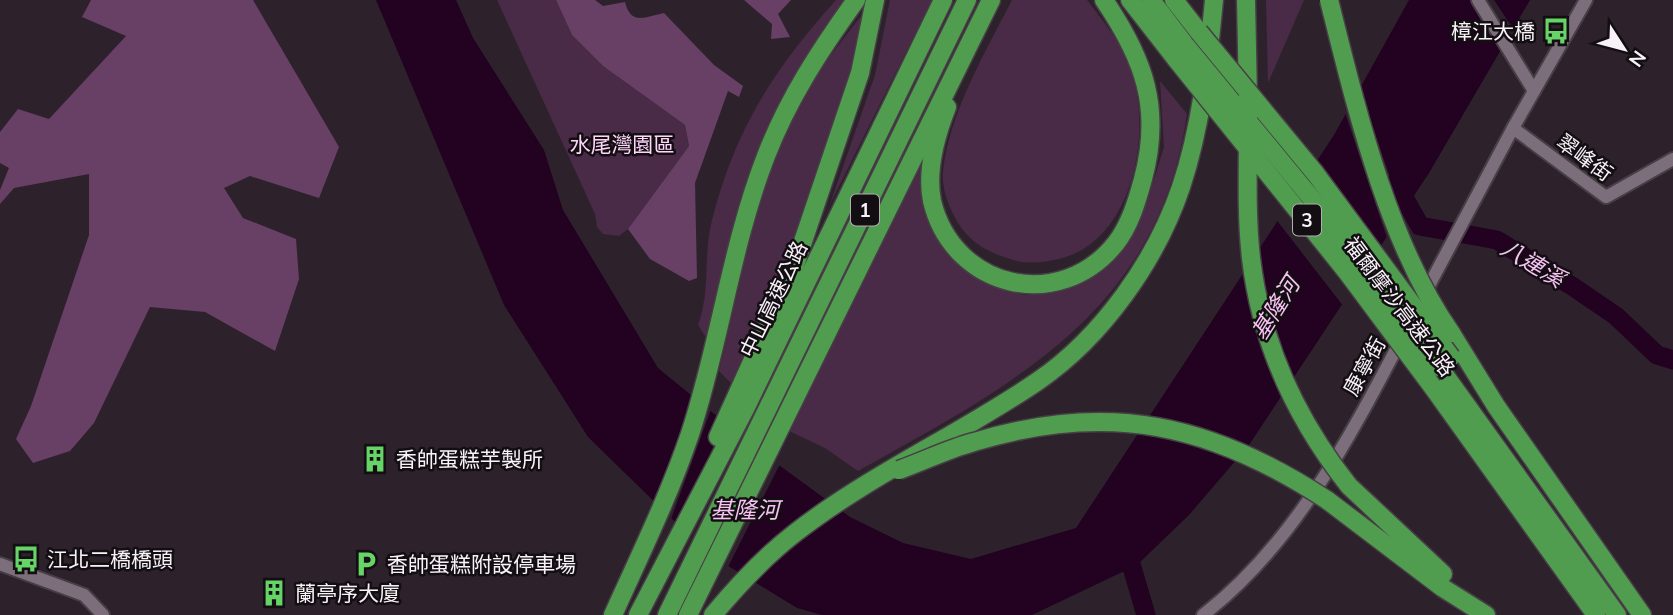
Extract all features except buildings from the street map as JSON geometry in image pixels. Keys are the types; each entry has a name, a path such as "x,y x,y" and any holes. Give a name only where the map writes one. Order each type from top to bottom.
{"highway":[{"path":"613,615 651,531 690,433 746,219 766,157 802,78 856,0"},
{"name":"中山高速公路","path":"740,404 943,0"},
{"name":"中山高速公路","path":"667,615 967,0"},
{"path":"688,615 991,0"},
{"path":"967,51 943,117 931,165 932,198 940,223 965,259 1000,280 1023,284 1049,284 1074,277 1097,263 1118,241 1135,207 1151,131 1150,97 1140,61 1128,34 1104,0"},
{"name":"福爾摩沙高速公路","path":"1130,0 1265,167 1432,386 1596,615"},
{"name":"福爾摩沙高速公路","path":"1151,0 1445,362 1617,615"},
{"path":"1174,0 1307,163 1445,362 1496,406"},
{"path":"713,615 793,534 869,483 1039,380 1085,339 1128,287 1163,230 1180,188 1198,125 1214,0"},
{"path":"1246,0 1251,255 1259,305 1272,351 1292,399 1330,462 1349,486 1393,530 1492,615"},
{"path":"1329,0 1352,90 1384,191 1437,313 1496,406 1642,615"},
{"path":"638,615 740,404 793,271 860,73 875,3"},
{"path":"869,483 972,442 1025,429 1087,421 1146,424 1195,433 1281,469 1328,500 1443,588 1486,615"}],"street":[{"path":"1478,0 1534,91"},
{"name":"康寧街","path":"1206,612 1269,553 1303,508 1372,393 1485,179 1586,0"},
{"name":"翠峰街","path":"1513,128 1606,197 1673,159"},
{"path":"0,564 84,595 103,615"}],"green space":[{"name":"水尾灣園區","path":"497,0 556,0 572,35 603,66 685,125 689,146 628,229 619,236 603,234 597,227 595,214"},
{"path":"836,0 856,0 787,108 719,325 705,336 698,325 704,299 709,233 732,157 759,102 776,76"},
{"path":"890,0 932,0 830,204 875,75"},
{"path":"1012,0 1087,0 1125,55 1138,101 1137,157 1119,210 1104,232 1084,249 1044,262 1017,261 974,242 955,217 948,202 943,179 947,149 961,105"},
{"path":"1266,0 1304,0 1268,83"},
{"path":"864,12 841,107 810,202 731,383 719,371 766,184 795,113 819,72"},
{"path":"1160,81 1187,114 1171,182 1146,241 1112,290 1071,333 1024,371 972,406 858,471 825,448 789,431 925,157 921,188 933,231 950,255 966,270 1024,295 1075,286 1106,263 1134,233 1164,147"}],"shaded area":[{"path":"91,0 253,0 339,147 319,198 250,176 224,188 243,218 296,239 299,279 275,351 205,312 150,307 94,423 70,451 33,463 16,439 31,406 89,235 89,174 14,188 0,204 0,190 9,168 0,163 0,132 18,109 49,119 126,36 82,17"},
{"path":"556,0 595,0 603,6 625,2 631,15 640,18 664,13 714,65 743,86 739,97 728,91 695,183 697,278 689,281 650,259 628,229 689,146 685,125 603,66 572,35"},
{"path":"744,0 791,0 778,14 790,37 771,39 772,24"}],"water":[{"name":"基隆河","path":"376,0 456,0 473,38 544,150 563,210 658,368 757,449 850,517 903,543 971,559 1076,528 1334,135 1409,0 1530,0 1429,173 1249,445 1189,515 1137,565 1032,615 822,615 797,608 707,553 588,437 504,305"}],"pier":[{"name":"樟江大橋","path":"1472,0 1494,0 1516,33 1505,52"},
{"path":"1358,84 1404,218 1388,241 1344,110"},
{"path":"1307,169 1376,260 1344,307 1275,218"},
{"path":"699,397 712,407 670,522 659,511"},
{"path":"729,421 781,462 727,569 704,555 676,528"}],"waterway":[{"name":"八連溪","path":"1396,183 1420,226 1497,240 1616,316 1657,355 1673,360"},
{"path":"1126,547 1146,615"}],"place":[{"name":"樟江大橋","path":"1556,31"},
{"name":"香帥蛋糕芋製所","path":"375,459"},
{"name":"江北二橋橋頭","path":"26,559"},
{"name":"香帥蛋糕附設停車場","path":"366,564"},
{"name":"蘭亭序大廈","path":"274,593"}]}
